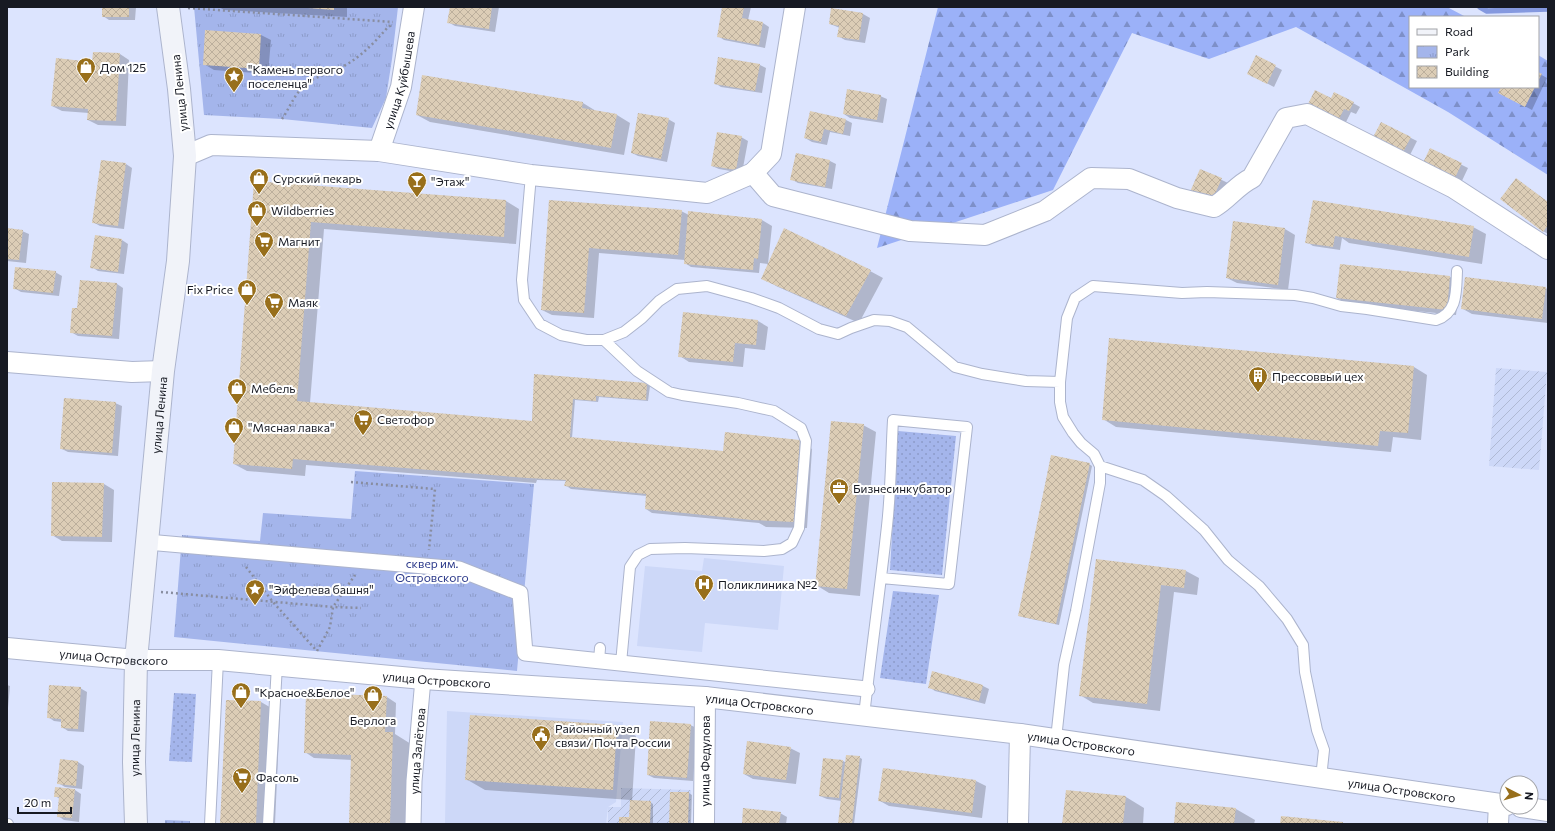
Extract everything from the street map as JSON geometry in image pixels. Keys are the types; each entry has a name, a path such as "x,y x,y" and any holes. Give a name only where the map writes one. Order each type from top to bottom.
{"main road":[{"name":"улица Ленина","path":"136,824 134,762 136,660 163,371 178,261 185,156 179,89 176,7"}],"street":[{"path":"185,156 211,145 379,151 531,175 707,193 753,173 771,154 796,7"},
{"name":"улица Куйбышева","path":"379,151 401,87 408,18"},
{"path":"753,173 773,196 910,231 985,235 1045,211 1091,178 1129,180 1177,198 1214,207 1224,202 1242,183 1252,178 1286,118 1307,114 1454,188 1548,249"},
{"path":"7,362 132,372 163,371"},
{"path":"147,542 459,569 520,593 525,653 600,654 621,663 867,689"},
{"name":"улица Островского","path":"7,648 136,660 218,660 277,665 316,660 424,679 705,697 1020,734 1499,803"},
{"name":"улица Залётова","path":"413,824 414,781 424,679"},
{"name":"улица Федулова","path":"704,824 705,697"},
{"path":"1018,824 1020,734"}],"lane":[{"path":"531,175 522,280 524,300 540,324 561,335 586,340 604,340 624,332 642,318 659,300 677,289 707,286 751,298 779,308 819,329 838,334 874,320 890,321 907,327 955,367 982,374 1026,381 1060,382"},
{"path":"1056,740 1064,665 1076,611 1100,483 1100,466 1094,454 1073,433 1063,417 1060,402 1060,382 1067,318 1075,298 1093,286 1182,293 1207,292 1295,295 1314,298 1341,306 1436,320 1444,317 1454,303 1457,271"},
{"path":"604,340 637,371 670,392 738,403 774,411 801,428 806,441 799,528 792,543 782,549 764,551 685,548 650,549 638,555 630,567 621,663"},
{"path":"864,716 887,525 893,420 967,427 949,584 881,578"},
{"path":"1100,466 1143,480 1166,496 1204,530 1228,560 1259,586 1287,619 1303,645 1305,672 1317,730 1324,750 1321,778"},
{"path":"210,824 218,660"},
{"path":"268,824 277,665"}],"path":[{"path":"176,7 408,18"},
{"path":"282,119 303,86 316,76 340,68 353,61 363,54 388,28 408,18"},
{"path":"351,482 435,489 428,566"},
{"path":"232,549 316,660"},
{"path":"316,660 330,627 333,606 365,560"},
{"path":"142,591 361,608"}],"shaded area":[{"path":"1496,368 1547,372 1539,470 1489,466"},
{"path":"704,558 784,566 778,630 705,623 702,652 637,646 645,566 702,571"},
{"path":"447,711 623,722 616,802 608,807 606,824 445,824"},
{"path":"621,788 691,790 690,824 608,824 608,807 621,807"}],"green space":[{"path":"194,7 398,7 386,98 372,128 282,119 204,115"},
{"path":"938,7 1447,7 1464,16 1409,16 1409,88 1539,88 1539,56 1548,61 1548,175 1448,112 1296,27 1209,59 1132,33 1053,190 877,248"},
{"path":"898,431 956,436 942,575 890,570"},
{"name":"сквер им. Островского","path":"355,471 534,484 517,671 174,637 182,535 260,541 263,513 351,519"},
{"path":"893,591 939,595 926,684 880,678"},
{"path":"174,693 196,694 192,762 169,761"},
{"path":"165,820 190,821 190,824 165,824"}],"building":[{"path":"102,7 129,7 129,17 102,17"},
{"path":"334,7 334,10 308,8"},
{"path":"450,7 492,7 489,29 447,23"},
{"path":"722,7 744,7 742,18 763,22 759,45 717,37"},
{"path":"831,8 863,13 859,40 837,37 839,26 829,24"},
{"path":"205,30 261,34 259,69 203,65"},
{"name":"Дом 125","path":"93,52 120,53 116,121 87,120 88,109 51,106 56,58 92,62"},
{"path":"1256,55 1276,65 1267,84 1247,74"},
{"path":"718,57 760,64 755,91 714,84"},
{"path":"1539,72 1542,74 1539,79"},
{"path":"422,75 583,102 582,108 617,114 611,148 416,115"},
{"path":"1500,88 1534,88 1525,107 1498,93"},
{"path":"847,89 881,95 877,120 843,114"},
{"path":"1315,90 1331,98 1334,92 1354,102 1349,111 1344,109 1338,121 1307,106"},
{"path":"810,111 846,119 843,134 824,129 821,142 804,138"},
{"path":"638,113 669,118 661,159 631,153"},
{"path":"1381,122 1411,137 1401,156 1371,141"},
{"path":"717,132 742,136 736,170 711,166"},
{"path":"1430,148 1462,163 1453,182 1421,167"},
{"path":"796,153 830,160 825,187 790,180"},
{"path":"101,160 126,163 118,226 92,223"},
{"path":"1200,169 1222,178 1211,203 1189,194"},
{"path":"1516,178 1548,202 1548,225 1543,232 1500,199"},
{"path":"254,181 506,200 504,237 311,222 297,401 532,421 534,374 647,383 646,400 596,396 596,401 573,399 570,437 723,451 725,432 800,440 794,522 752,520 645,509 646,494 564,486 566,480 293,459 292,469 233,464"},
{"path":"549,200 682,210 678,255 589,248 584,313 541,310"},
{"path":"1313,200 1474,226 1469,257 1335,236 1333,247 1305,243"},
{"path":"688,211 762,219 758,259 754,258 753,270 684,264"},
{"path":"1233,221 1285,228 1278,285 1226,278"},
{"path":"7,228 23,230 19,260 7,259"},
{"path":"784,228 871,270 846,316 761,279"},
{"path":"95,235 122,239 118,272 90,268"},
{"path":"1340,264 1450,276 1447,310 1336,298"},
{"path":"15,267 56,271 53,293 13,289"},
{"path":"1465,277 1546,287 1542,319 1461,309"},
{"path":"80,280 117,283 112,336 70,333 72,308 77,308"},
{"path":"683,312 758,320 756,345 735,343 733,362 678,357"},
{"name":"Прессоввый цех","path":"1109,338 1414,366 1408,433 1380,431 1378,446 1102,420"},
{"path":"64,398 116,402 112,453 60,449"},
{"name":"Бизнесинкубатор","path":"831,421 864,424 847,589 815,586"},
{"path":"1051,455 1090,463 1056,624 1018,616"},
{"path":"52,482 104,483 102,537 51,536"},
{"path":"1096,559 1186,570 1184,588 1161,585 1147,704 1079,696"},
{"path":"932,671 983,685 979,701 928,688"},
{"path":"49,685 81,687 78,729 61,728 61,719 47,718"},
{"path":"306,693 387,696 385,732 393,732 390,824 349,824 351,755 304,753"},
{"path":"226,700 261,701 256,824 220,824"},
{"name":"Районный узел связи/ Почта России","path":"470,715 617,725 613,790 465,780"},
{"path":"650,721 691,724 687,778 647,775"},
{"path":"747,741 791,747 786,780 743,774"},
{"path":"846,755 860,756 852,824 838,824"},
{"path":"823,758 843,760 839,798 819,796"},
{"path":"60,759 78,761 76,786 57,784"},
{"path":"883,768 976,780 972,813 878,801"},
{"path":"55,787 75,789 72,818 57,817 59,797 54,797"},
{"path":"1066,790 1126,796 1123,824 1062,824"},
{"path":"670,792 689,792 688,824 669,824"},
{"path":"630,800 651,801 650,824 619,824 619,817 629,817"},
{"path":"1176,802 1236,808 1234,824 1174,824"},
{"path":"743,808 781,812 779,824 742,824"},
{"path":"1281,816 1343,822 1343,824 1280,824"}],"waterway":[{"path":"1480,7 1487,11 1548,9"}],"place":[{"name":"Дом 125","path":"86,84"},
{"name":"\"Камень первого поселенца\"","path":"234,93"},
{"name":"Сурский пекарь","path":"259,195"},
{"name":"\"Этаж\"","path":"417,198"},
{"name":"Wildberries","path":"257,227"},
{"name":"Магнит","path":"264,258"},
{"name":"Fix Price","path":"247,306"},
{"name":"Maяк","path":"274,319"},
{"name":"Прессоввый цех","path":"1258,393"},
{"name":"Мебель","path":"237,405"},
{"name":"Светофор","path":"363,436"},
{"name":"\"Мясная лавка\"","path":"234,444"},
{"name":"Бизнесинкубатор","path":"839,505"},
{"name":"Поликлиника №2","path":"704,601"},
{"name":"\"Эйфелева башня\"","path":"255,606"},
{"name":"\"Красное&Белое\"","path":"241,709"},
{"name":"Берлога","path":"373,712"},
{"name":"Районный узел связи/ Почта России","path":"541,752"},
{"name":"Фасоль","path":"242,794"}]}
